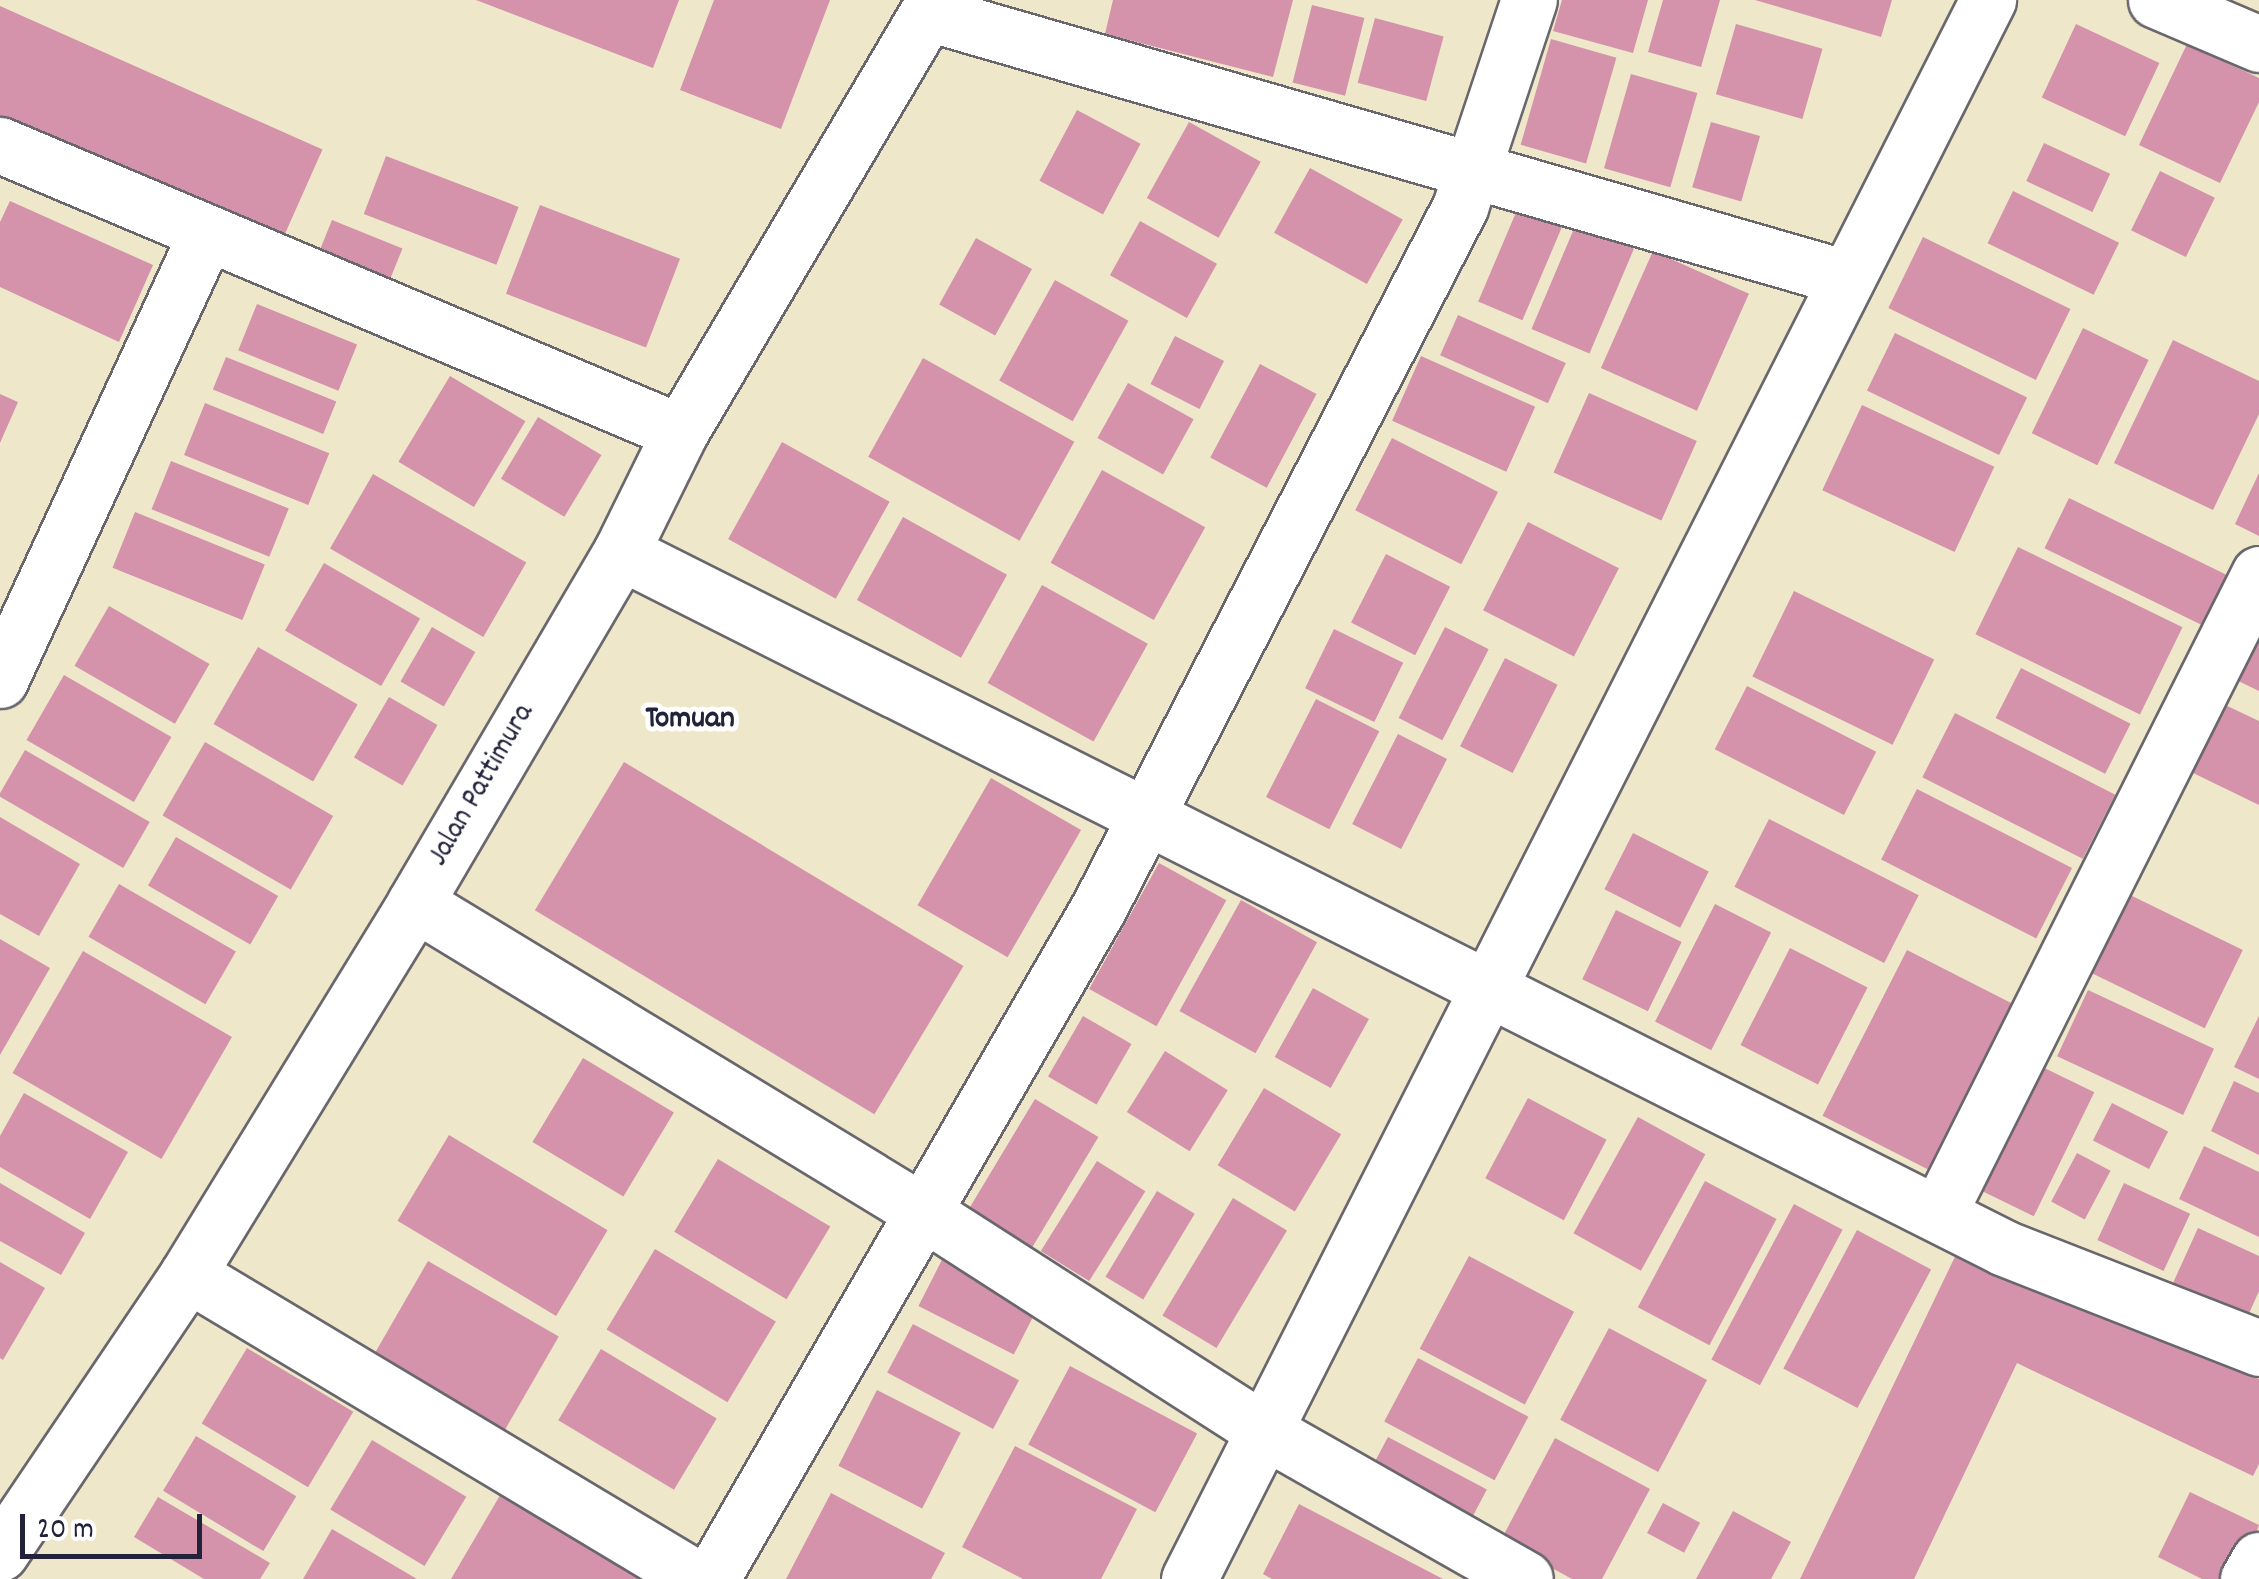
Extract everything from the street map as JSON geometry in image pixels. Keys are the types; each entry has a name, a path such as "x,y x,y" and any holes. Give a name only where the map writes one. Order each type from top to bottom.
{"street":[{"path":"711,1579 1145,818 1460,207 1529,0"},
{"path":"1189,1579 1485,984 1988,0"},
{"path":"2156,0 2259,44"},
{"path":"932,6 1471,174 1846,278"},
{"name":"Jalan Pattimura","path":"0,1554 188,1274 414,903 621,552 680,432 932,6"},
{"path":"0,145 205,236 680,432"},
{"path":"0,680 205,236"},
{"path":"621,552 2004,1248 2259,1348"},
{"path":"1938,1214 2259,574"},
{"path":"414,903 923,1212 1263,1430 1525,1579"},
{"path":"188,1274 697,1579"},
{"path":"2248,1579 2259,1560"}],"building":[{"path":"476,0 679,0 653,68"},
{"path":"714,0 830,0 781,129 680,90"},
{"path":"1113,0 1293,0 1273,77 1105,34"},
{"path":"1562,0 1648,0 1633,53 1553,31"},
{"path":"1663,0 1720,0 1701,67 1648,52"},
{"path":"1755,0 1892,0 1881,37"},
{"path":"1312,5 1364,18 1345,96 1293,83"},
{"path":"0,6 322,150 277,253 0,130"},
{"path":"1375,18 1444,36 1426,101 1358,83"},
{"path":"1736,24 1823,49 1802,119 1716,94"},
{"path":"2076,24 2159,63 2125,136 2042,97"},
{"path":"1551,39 1616,58 1586,163 1521,145"},
{"path":"2187,44 2259,78 2259,102 2220,183 2139,145"},
{"path":"1631,74 1697,93 1670,187 1604,168"},
{"path":"1077,110 1141,144 1103,214 1039,181"},
{"path":"1189,122 1261,162 1219,238 1147,198"},
{"path":"1711,122 1760,136 1741,201 1692,187"},
{"path":"2044,143 2110,174 2092,212 2026,181"},
{"path":"386,156 519,207 496,265 364,214"},
{"path":"1310,168 1403,219 1367,284 1274,233"},
{"path":"2160,171 2215,198 2186,257 2131,230"},
{"path":"2013,191 2119,243 2094,295 1988,243"},
{"path":"10,201 153,265 119,342 0,287 0,222"},
{"path":"1520,203 1564,222 1522,320 1478,301"},
{"path":"540,205 680,259 646,347 506,294"},
{"path":"332,220 402,248 383,298 312,269"},
{"path":"1140,221 1217,264 1187,318 1110,275"},
{"path":"1576,224 1634,249 1589,354 1531,329"},
{"path":"1923,237 2070,309 2036,380 1888,308"},
{"path":"976,238 1032,269 995,335 939,304"},
{"path":"1653,251 1749,294 1697,411 1601,368"},
{"path":"1055,280 1128,321 1073,421 999,381"},
{"path":"257,304 357,344 338,391 238,350"},
{"path":"1458,315 1566,363 1548,403 1440,355"},
{"path":"2083,328 2149,360 2097,465 2032,433"},
{"path":"1895,333 2027,397 1999,455 1867,391"},
{"path":"1175,336 1224,361 1199,409 1150,384"},
{"path":"2173,340 2259,381 2259,414 2213,510 2114,463"},
{"path":"1421,356 1535,407 1506,472 1392,421"},
{"path":"226,357 336,402 323,434 213,389"},
{"path":"923,358 1074,442 1020,541 868,457"},
{"path":"1260,364 1317,394 1267,488 1210,458"},
{"path":"450,376 525,421 474,507 398,462"},
{"path":"1128,383 1194,419 1163,474 1097,438"},
{"path":"1589,393 1697,441 1661,520 1554,472"},
{"path":"0,394 18,402 0,443"},
{"path":"205,403 329,453 308,505 184,455"},
{"path":"1862,405 1994,467 1955,552 1822,490"},
{"path":"538,417 601,455 564,517 501,479"},
{"path":"1392,438 1498,492 1461,564 1355,510"},
{"path":"782,442 890,502 836,599 728,539"},
{"path":"171,461 289,509 269,557 152,509"},
{"path":"1102,470 1205,527 1154,620 1051,563"},
{"path":"2259,473 2259,536 2235,524"},
{"path":"373,474 526,562 483,637 330,548"},
{"path":"2069,498 2229,576 2204,626 2044,548"},
{"path":"135,512 265,564 242,620 113,568"},
{"path":"903,517 1007,575 961,658 857,600"},
{"path":"1528,522 1619,568 1574,657 1483,610"},
{"path":"2018,547 2182,627 2140,714 1975,634"},
{"path":"1386,554 1450,587 1415,655 1351,623"},
{"path":"324,563 420,618 381,686 285,631"},
{"path":"1042,585 1148,644 1094,742 988,683"},
{"path":"1794,591 1934,659 1893,745 1752,676"},
{"path":"2259,605 2259,691 2226,675"},
{"path":"109,606 209,664 175,724 74,666"},
{"path":"432,627 475,652 444,707 400,682"},
{"path":"1445,627 1489,649 1442,740 1399,718"},
{"path":"1334,629 1403,663 1374,722 1305,688"},
{"path":"258,647 358,704 313,782 214,724"},
{"path":"1505,658 1558,685 1513,773 1460,746"},
{"path":"2021,668 2131,724 2105,774 1996,718"},
{"path":"64,675 171,737 134,802 26,740"},
{"path":"1747,686 1876,752 1844,815 1715,749"},
{"path":"389,697 437,725 402,786 354,758"},
{"path":"1316,699 1379,731 1329,829 1266,797"},
{"path":"2221,703 2259,721 2259,805 2189,771"},
{"path":"1955,713 2115,795 2083,859 1922,777"},
{"path":"1398,734 1447,759 1401,849 1352,824"},
{"path":"205,742 333,816 291,890 162,816"},
{"path":"25,750 150,822 123,868 0,797"},
{"path":"624,762 963,966 874,1114 535,910"},
{"path":"991,778 1081,830 1008,957 918,905"},
{"path":"1917,789 2072,868 2036,938 1881,859"},
{"path":"0,817 80,864 39,936 0,914"},
{"path":"1769,819 1919,895 1884,963 1734,887"},
{"path":"1633,833 1709,872 1680,928 1604,889"},
{"path":"176,837 278,896 250,944 148,885"},
{"path":"1159,863 1226,900 1157,1026 1089,989"},
{"path":"119,884 236,952 205,1004 88,937"},
{"path":"2126,893 2243,950 2205,1028 2088,971"},
{"path":"1241,900 1317,942 1256,1053 1179,1011"},
{"path":"1715,904 1771,933 1711,1050 1655,1022"},
{"path":"1616,910 1682,942 1648,1011 1582,979"},
{"path":"0,939 50,968 0,1055"},
{"path":"1790,948 1868,987 1818,1085 1741,1045"},
{"path":"1907,950 2012,1004 1928,1169 1823,1116"},
{"path":"83,951 232,1037 161,1159 13,1073"},
{"path":"1313,988 1369,1019 1331,1088 1275,1057"},
{"path":"2088,990 2214,1049 2183,1115 2057,1056"},
{"path":"1083,1016 1131,1044 1096,1105 1048,1077"},
{"path":"2259,1016 2259,1079 2234,1067"},
{"path":"1165,1051 1228,1090 1190,1151 1127,1112"},
{"path":"583,1058 674,1113 623,1197 533,1142"},
{"path":"2026,1059 2094,1092 2034,1216 1966,1183"},
{"path":"2234,1081 2259,1093 2259,1155 2211,1131"},
{"path":"1264,1088 1341,1134 1295,1211 1218,1165"},
{"path":"24,1093 128,1152 90,1219 0,1167 0,1136"},
{"path":"1528,1098 1607,1140 1564,1220 1485,1178"},
{"path":"1035,1099 1098,1137 1029,1252 966,1214"},
{"path":"2112,1103 2168,1132 2149,1169 2093,1140"},
{"path":"1638,1117 1705,1154 1641,1271 1574,1233"},
{"path":"449,1135 608,1230 556,1316 397,1221"},
{"path":"2204,1146 2259,1172 2259,1237 2179,1199"},
{"path":"2077,1153 2111,1171 2085,1219 2051,1202"},
{"path":"718,1159 830,1226 787,1299 674,1232"},
{"path":"1097,1161 1145,1191 1089,1281 1041,1251"},
{"path":"1705,1181 1777,1219 1709,1345 1638,1307"},
{"path":"0,1183 85,1233 61,1275 0,1241"},
{"path":"2124,1183 2190,1214 2164,1271 2097,1240"},
{"path":"1157,1191 1195,1214 1143,1299 1105,1277"},
{"path":"1233,1198 1287,1230 1216,1348 1162,1315"},
{"path":"1794,1204 1843,1230 1760,1385 1711,1359"},
{"path":"2198,1228 2259,1256 2259,1291 2247,1318 2173,1283"},
{"path":"1857,1230 1931,1269 1857,1408 1783,1369"},
{"path":"1964,1238 2259,1379 2259,1464 2253,1476 2017,1363 1914,1579 1800,1579"},
{"path":"948,1248 1043,1297 1014,1354 918,1306"},
{"path":"655,1249 776,1322 727,1402 607,1330"},
{"path":"1469,1256 1574,1312 1525,1405 1420,1349"},
{"path":"428,1261 559,1336 503,1433 373,1357"},
{"path":"0,1262 45,1288 3,1360 0,1358"},
{"path":"913,1324 1019,1380 993,1429 887,1373"},
{"path":"1609,1328 1707,1380 1658,1472 1560,1420"},
{"path":"247,1348 353,1412 308,1487 202,1423"},
{"path":"601,1349 717,1419 674,1490 558,1420"},
{"path":"1418,1358 1528,1417 1495,1480 1384,1422"},
{"path":"1070,1366 1197,1434 1155,1512 1028,1445"},
{"path":"877,1390 961,1433 922,1508 838,1466"},
{"path":"196,1436 296,1496 263,1551 163,1491"},
{"path":"1388,1437 1487,1490 1467,1527 1368,1474"},
{"path":"1555,1438 1650,1489 1602,1579 1572,1579 1501,1540"},
{"path":"372,1440 466,1497 425,1566 330,1509"},
{"path":"1015,1446 1137,1509 1101,1579 1023,1579 962,1547"},
{"path":"509,1480 645,1579 451,1579"},
{"path":"2190,1492 2259,1525 2240,1579 2202,1579 2158,1557"},
{"path":"831,1493 945,1553 931,1579 786,1579"},
{"path":"158,1497 270,1563 260,1579 204,1579 134,1537"},
{"path":"1663,1503 1700,1523 1684,1553 1647,1533"},
{"path":"1299,1504 1443,1579 1272,1579 1263,1574"},
{"path":"1733,1511 1791,1542 1771,1579 1696,1579"},
{"path":"332,1529 417,1579 303,1579"}],"district":[{"name":"Tomuan","path":"690,720"}]}
